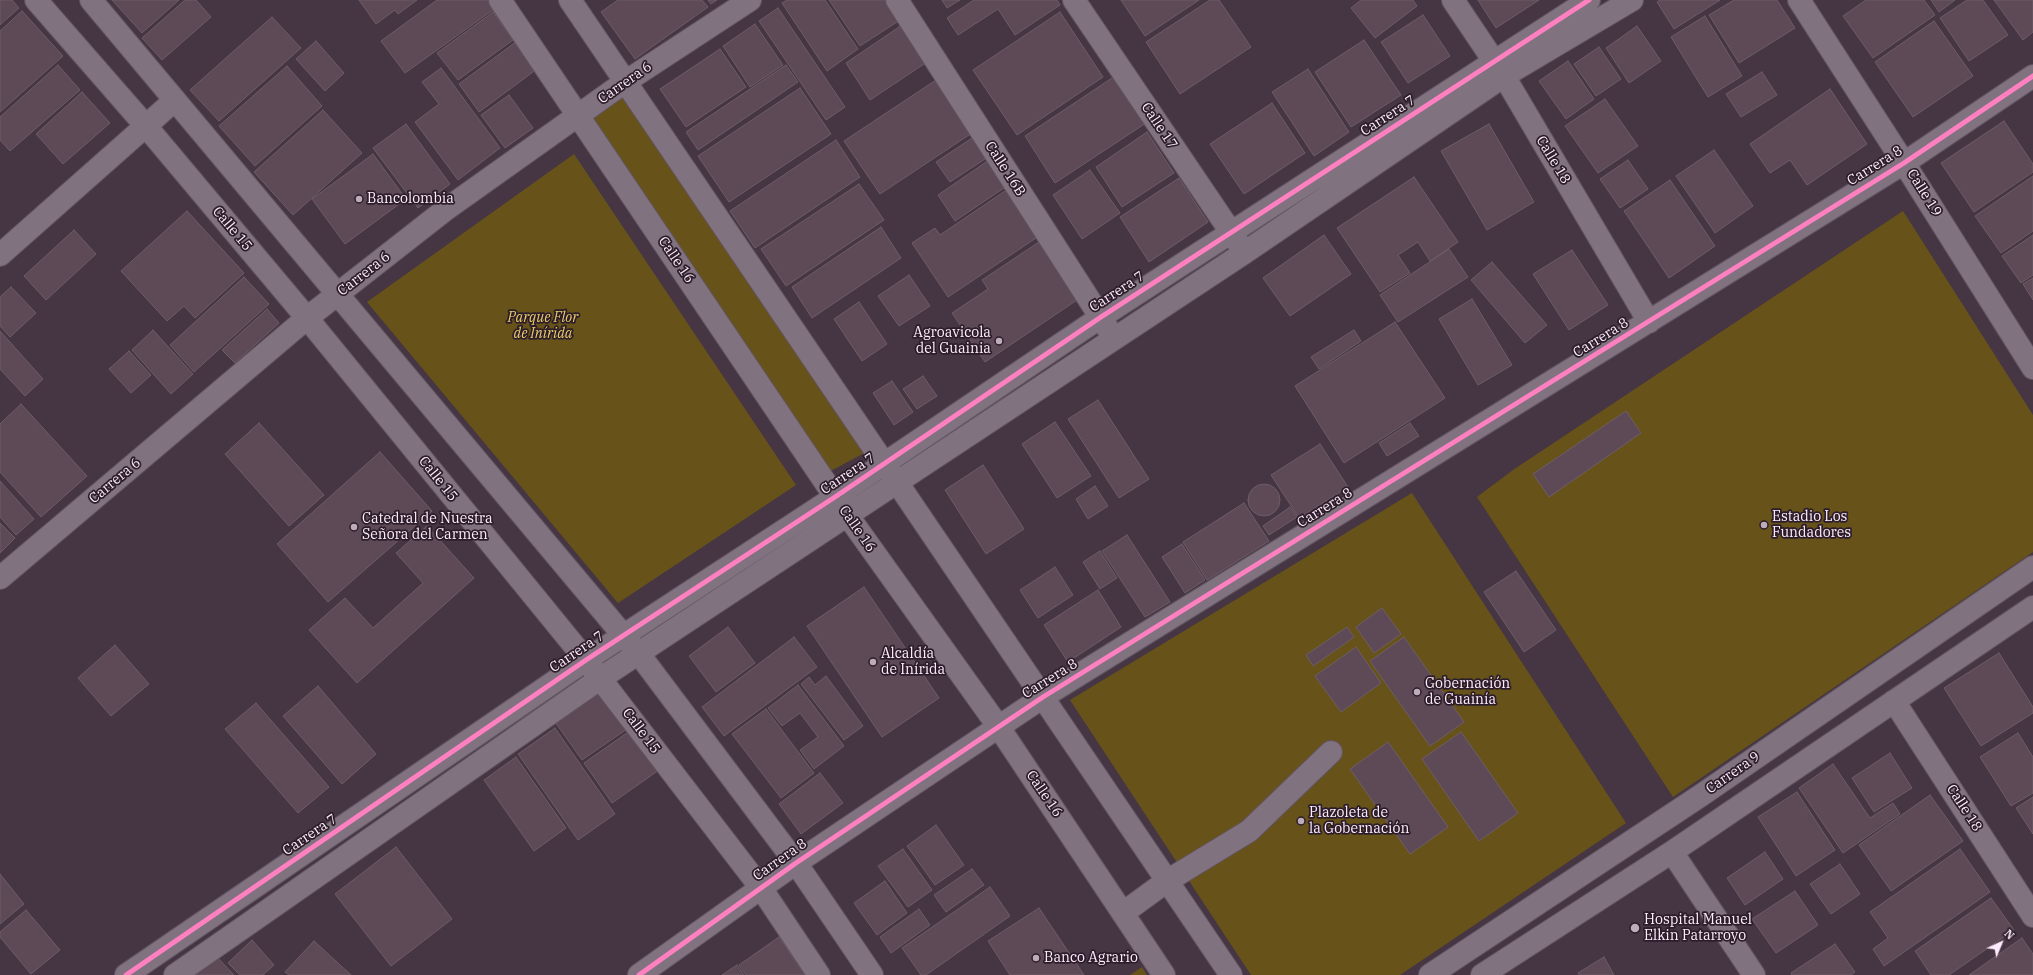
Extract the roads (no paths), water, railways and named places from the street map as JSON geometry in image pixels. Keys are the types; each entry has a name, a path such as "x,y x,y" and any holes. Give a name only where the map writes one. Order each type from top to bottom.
{"street":[{"name":"Calle 15","path":"36,0 145,125 307,318 601,678 761,888 819,975"},
{"path":"91,0 624,635 796,863 872,975"},
{"name":"Calle 16","path":"500,0 848,516 998,726 1164,975"},
{"path":"570,0 1230,975"},
{"name":"Carrera 6","path":"0,578 307,318 445,210 625,82 750,0"},
{"name":"Calle 16B","path":"897,0 1114,337"},
{"name":"Calle 17","path":"1074,0 1244,253"},
{"name":"Calle 18","path":"1453,0 1499,69 1649,322"},
{"name":"Carrera 7","path":"174,975 601,678 898,483 1114,337 1244,253 1499,69 1588,0"},
{"name":"Carrera 7","path":"126,975 586,660 885,464 1101,317 1231,233 1499,69 1632,0"},
{"name":"Calle 19","path":"1799,0 2033,368"},
{"name":"Carrera 8","path":"639,975 796,863 998,726 1904,163 2033,76"},
{"path":"0,255 175,100"},
{"name":"Carrera 9","path":"1430,975 1700,796 2033,567"},
{"path":"1482,975 1672,852 2033,607"},
{"name":"Calle 18","path":"1894,701 2033,916"},
{"path":"1123,913 1167,881 1249,831 1331,752"},
{"path":"1672,852 1754,975"}],"place":[{"name":"Bancolombia","path":"359,199"},
{"name":"Agroavicola del Guainia","path":"999,341"},
{"name":"Estadio Los Fundadores","path":"1764,525"},
{"name":"Catedral de Nuestra Señora del Carmen","path":"354,527"},
{"name":"Alcaldía de Inírida","path":"873,662"},
{"name":"Gobernación de Guainía","path":"1417,692"},
{"name":"Plazoleta de la Gobernación","path":"1301,821"},
{"name":"Hospital Manuel Elkin Patarroyo","path":"1635,928"},
{"name":"Banco Agrario","path":"1036,958"}],"park label":[{"name":"Parque Flor de Inírida","path":"543,326"}]}
